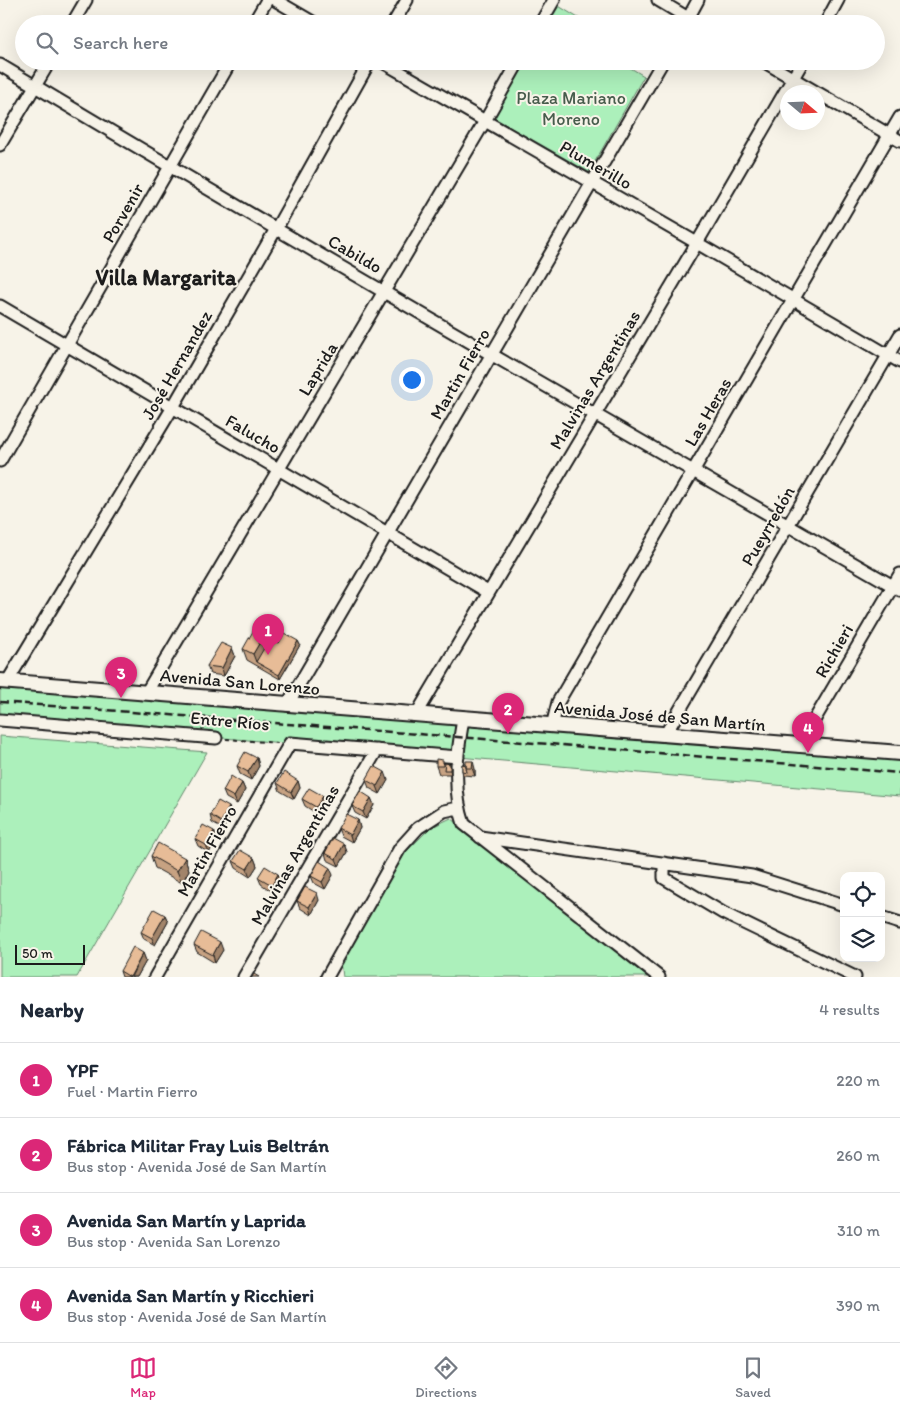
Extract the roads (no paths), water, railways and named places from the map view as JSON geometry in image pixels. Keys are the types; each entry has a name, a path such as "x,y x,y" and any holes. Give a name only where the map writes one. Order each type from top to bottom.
{"main road":[{"name":"Avenida San Lorenzo","path":"4,682 416,715"},
{"name":"Avenida José de San Martín","path":"416,715 900,754"}],"street":[{"path":"77,15 86,0"},
{"path":"258,15 267,0"},
{"path":"275,0 301,15"},
{"path":"398,15 407,0"},
{"path":"545,15 554,0"},
{"path":"658,0 680,15"},
{"path":"693,15 698,0"},
{"path":"829,15 838,0"},
{"name":"Cabildo","path":"0,66 170,168 896,588"},
{"path":"0,145 45,70"},
{"name":"Porvenir","path":"0,460 227,70"},
{"name":"José Hernandez","path":"4,682 173,407 365,70"},
{"name":"Plumerillo","path":"397,70 900,362"},
{"name":"Laprida","path":"146,693 514,70"},
{"name":"Martin Fierro","path":"288,704 658,70"},
{"path":"777,70 803,85"},
{"name":"Malvinas Argentinas","path":"416,715 697,243 798,70"},
{"path":"825,98 900,141"},
{"name":"Las Heras","path":"552,726 558,702 900,117"},
{"name":"Falucho","path":"0,306 488,592"},
{"name":"Pueyrredón","path":"665,735 900,335"},
{"name":"Richieri","path":"799,746 896,588 900,574"},
{"path":"462,719 456,784 458,808 464,824 659,977"},
{"name":"Entre Ríos","path":"0,720 216,738"},
{"name":"Martin Fierro","path":"155,977 290,743"},
{"name":"Entre Ríos","path":"290,743 458,756"},
{"name":"Malvinas Argentinas","path":"244,977 376,750"},
{"path":"326,977 400,848 418,828 444,810 458,808"},
{"path":"480,837 752,876 840,904"},
{"path":"664,863 664,878 723,913 855,977"},
{"path":"885,918 900,923"}],"railway":[{"path":"0,702 900,773"}],"place":[{"name":"YPF","path":"268,655"},
{"name":"Avenida San Martín y Laprida","path":"121,698"},
{"name":"Fábrica Militar Fray Luis Beltrán","path":"508,734"},
{"name":"Avenida San Martín y Ricchieri","path":"808,753"}],"district":[{"name":"Villa Margarita","path":"166,277"}],"park label":[{"name":"Plaza Mariano Moreno","path":"571,108"}]}
